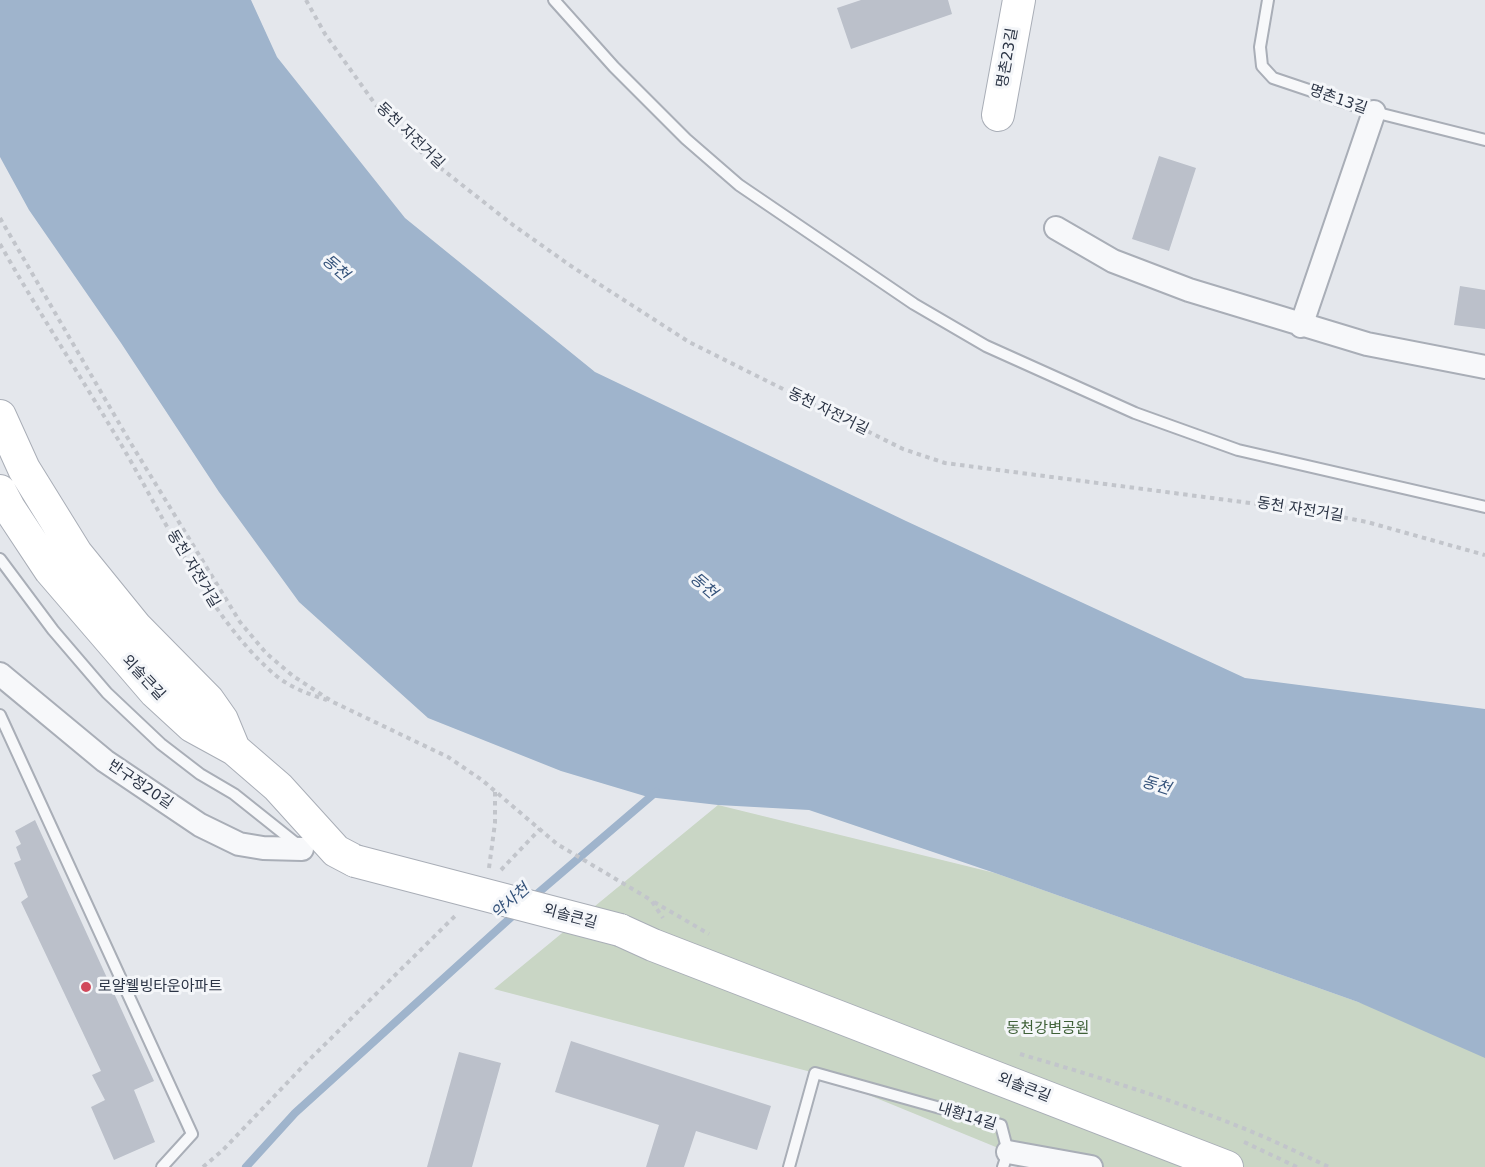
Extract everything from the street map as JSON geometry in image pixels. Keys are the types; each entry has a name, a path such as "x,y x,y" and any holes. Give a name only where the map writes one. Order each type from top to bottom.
{"street":[{"name":"명촌23길","path":"998,115 1019,0"},
{"path":"1301,326 1374,112"},
{"path":"1056,228 1113,261 1189,290 1301,326 1367,344 1485,367"},
{"path":"0,416 24,469 76,553 136,627 208,700 222,720 234,749"},
{"name":"외솔큰길","path":"0,491 50,570 155,692 192,726 234,749 278,787 326,852 620,930 664,950 1227,1167"},
{"name":"반구정20길","path":"0,674 105,761 200,825 239,844 326,852"},
{"name":"내황14길","path":"1006,1159 1091,1167"}],"lane":[{"path":"554,0 614,67 686,139 739,185 904,298 986,346 1135,413 1206,440 1238,450 1485,507"},
{"name":"명촌13길","path":"1268,0 1260,47 1262,66 1273,78 1374,112 1485,140"},
{"path":"0,559 53,630 107,693 161,744 200,774 326,852"},
{"path":"0,716 192,1134 162,1167"},
{"name":"내황14길","path":"789,1167 815,1073 1001,1125 1006,1159"}],"path":[{"name":"동천 자전거길","path":"306,0 325,34 375,104 424,155 513,225 571,266 689,342 903,449 945,463 1311,511 1367,522 1485,555"},
{"path":"0,218 130,442 240,622 266,653 293,676 333,702 448,757 495,790 557,844 716,937"},
{"name":"동천 자전거길","path":"0,244 218,611 275,675 305,693 333,702"},
{"path":"487,875 492,856 495,790"},
{"path":"495,876 540,829"},
{"path":"203,1167 223,1150 304,1065 456,915"},
{"path":"1018,1053 1165,1099 1251,1131 1329,1167"}],"green space":[{"name":"동천강변공원","path":"718,805 995,873 1358,1002 1485,1044 1485,1167 1068,1167 1008,1152 815,1073 494,989"}],"water":[{"name":"동천","path":"0,0 251,0 277,57 405,218 595,372 906,521 1245,678 1485,709 1485,1058 1358,1002 995,873 809,810 718,805 648,797 561,771 428,718 299,602 219,492 121,343 29,210 0,157"}],"building":[{"path":"861,0 948,0 952,14 851,49 837,8"},
{"path":"1159,156 1196,168 1169,251 1132,239"},
{"path":"1460,286 1485,290 1485,329 1454,325"},
{"name":"로얄웰빙타운아파트","path":"35,820 154,1081 134,1090 155,1142 114,1160 91,1107 105,1100 92,1075 101,1071 21,902 28,897 14,863 21,860 16,847 21,844 15,831"},
{"path":"571,1041 771,1106 757,1150 696,1131 684,1167 646,1167 659,1125 555,1092"},
{"path":"459,1052 501,1063 472,1167 427,1167"}],"waterway":[{"name":"약사천","path":"531,899 656,792"},
{"name":"약사천","path":"246,1167 295,1113 518,911"}],"place":[{"name":"로얄웰빙타운아파트","path":"86,987"}]}
